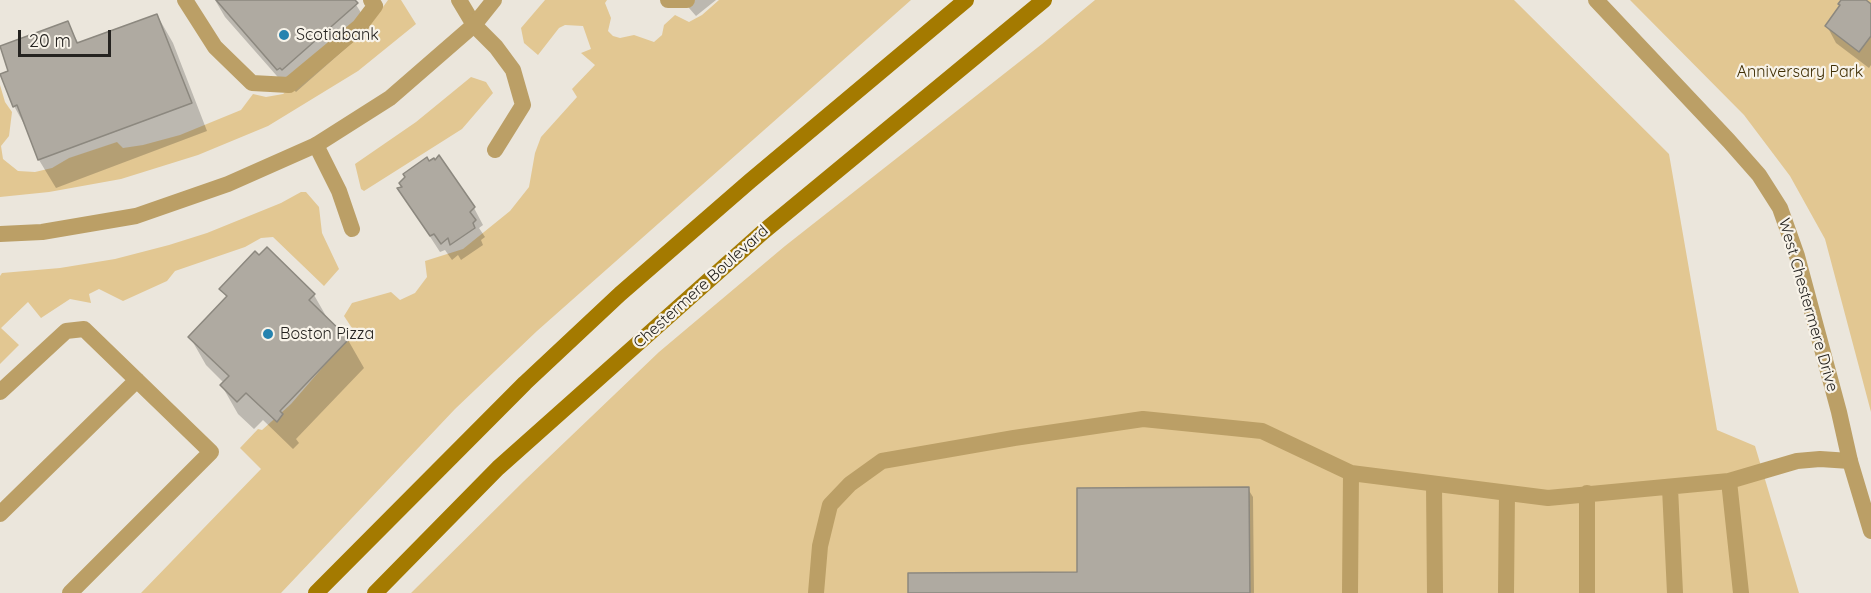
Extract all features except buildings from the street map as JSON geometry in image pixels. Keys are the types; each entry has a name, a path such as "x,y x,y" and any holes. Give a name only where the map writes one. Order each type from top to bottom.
{"main road":[{"path":"316,593 517,392 620,294 750,181 966,0"},
{"name":"Chestermere Boulevard","path":"375,593 498,468 763,232 1044,0"}],"street":[{"path":"185,0 215,47 252,83 289,86 359,27 375,6 371,0"},
{"path":"459,0 474,25 496,47 513,70 523,105 495,150"},
{"path":"0,234 42,232 136,216 228,184 316,144 390,98 474,25 494,0"},
{"path":"668,0 687,0"},
{"name":"West Chestermere Drive","path":"1596,0 1673,79 1752,167 1780,208 1797,256 1850,461 1871,531"},
{"path":"316,144 339,191 352,229"},
{"path":"0,392 66,331 84,329 211,452 70,593"},
{"path":"0,514 137,380"},
{"path":"816,593 820,546 830,505 850,484 882,461 1143,419 1262,431 1351,473 1548,498 1729,481 1797,461 1820,459 1850,461"},
{"path":"1350,593 1351,473"},
{"path":"1729,481 1742,593"},
{"path":"1434,484 1435,593"},
{"path":"1670,488 1675,593"},
{"path":"1506,593 1507,493"},
{"path":"1587,493 1587,593"}],"green space":[{"path":"388,0 401,0 416,24 358,71 268,126 198,155 121,179 49,192 0,197 0,85 5,102 12,112 9,136 1,146 3,159 18,171 35,172 52,168 69,158 117,142 123,148 180,135 241,110 253,94 266,97 283,94 373,21"},
{"path":"545,0 607,0 605,3 611,18 608,31 613,36 620,38 634,35 654,42 662,35 664,25 675,15 689,22 702,15 719,0 911,0 537,331 455,409 281,593 141,593 261,469 240,448 258,429 262,430 291,404 354,331 344,316 352,303 391,292 400,300 415,293 427,277 425,261 463,249 510,211 529,187 535,153 541,137 577,97 572,89 595,65 581,53 591,49 583,26 565,25 559,28 538,55 524,43 521,28"},
{"path":"1095,0 1514,0 1669,154 1717,430 1755,446 1799,593 411,593 659,352 785,246"},
{"name":"Anniversary Park","path":"1630,0 1871,0 1871,412 1825,239 1790,176 1744,115"},
{"path":"471,77 486,82 493,93 462,129 364,191 361,189 355,164 416,122"},
{"path":"301,192 306,192 319,207 322,233 339,269 324,286 273,237 261,238 245,247 175,271 167,281 123,301 99,289 89,294 91,303 70,299 41,318 28,302 1,328 19,345 0,364 0,276 2,273 60,268 115,259 169,245 207,233 281,203"}],"place":[{"name":"Scotiabank","path":"284,35"},
{"name":"Boston Pizza","path":"268,334"}]}
